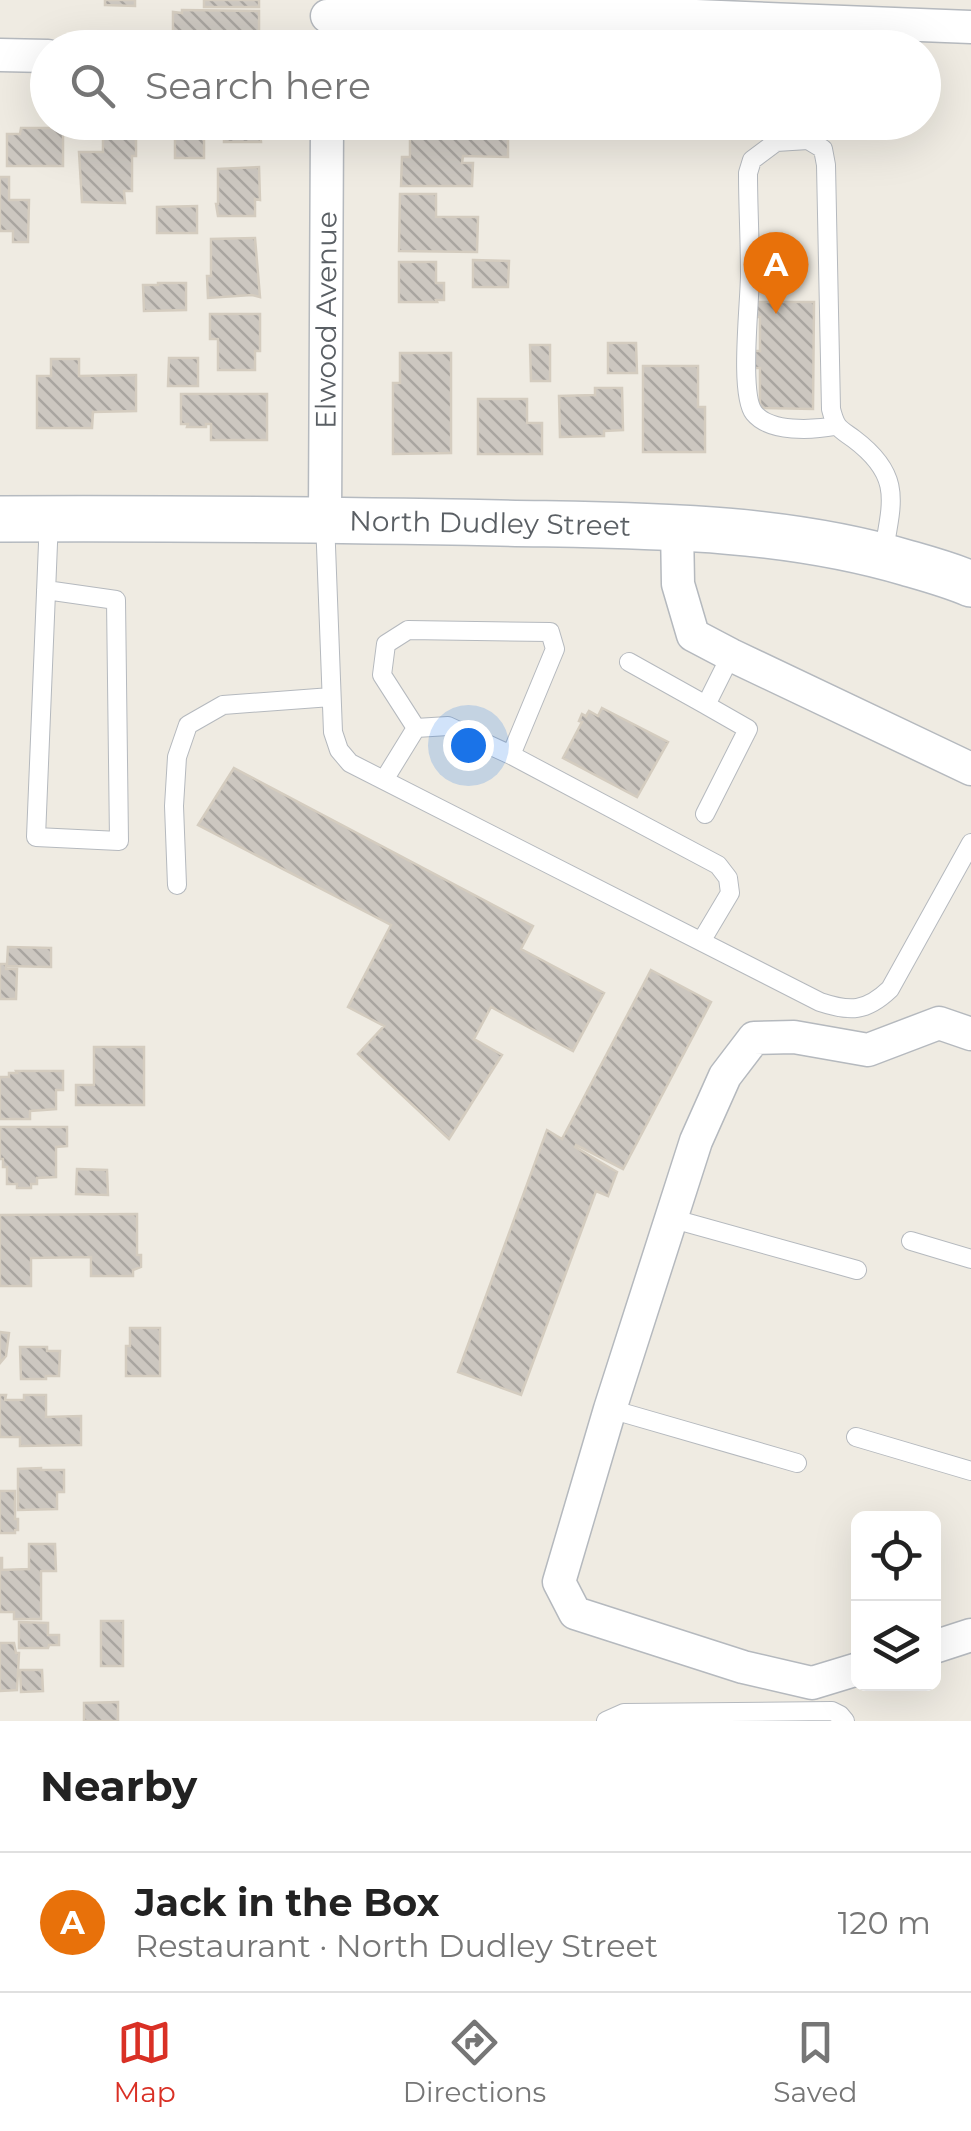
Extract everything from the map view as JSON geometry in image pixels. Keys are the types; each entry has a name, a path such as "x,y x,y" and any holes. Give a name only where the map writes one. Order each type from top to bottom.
{"street":[{"path":"327,21 646,14 971,26"},
{"path":"0,55 30,56"},
{"name":"Elwood Avenue","path":"325,520 327,140"},
{"name":"North Dudley Street","path":"0,518 677,526 768,534 864,550 971,584"},
{"path":"677,526 678,584 693,635 971,770"},
{"path":"851,1671 812,1683 743,1667 575,1612 559,1582 670,1218 696,1141 725,1076 754,1038 794,1037 868,1050 939,1023 971,1034"},
{"path":"941,1644 971,1636"}],"lane":[{"path":"836,426 806,431 764,422 752,411 747,389 748,173 752,160 776,142 808,140 823,148 831,409 836,426 887,471 892,501 883,556"},
{"path":"46,590 116,600 120,840 36,837 46,590 49,518"},
{"path":"325,520 333,732 339,750 350,762 820,1002 842,1009 858,1008 876,1003 890,989 971,843"},
{"path":"416,728 382,675 386,644 408,630 550,632 556,649 511,755"},
{"path":"706,705 731,655"},
{"path":"629,662 748,729 706,814"},
{"path":"176,884 177,757 188,725 223,705 331,697"},
{"path":"416,728 448,726 511,755 718,865 728,878 730,893 702,940"},
{"path":"384,780 416,728"},
{"path":"670,1218 856,1270"},
{"path":"911,1241 971,1259"},
{"path":"610,1409 796,1464"},
{"path":"856,1437 971,1471"},
{"path":"606,1721 624,1713 723,1711 832,1711 845,1721"}],"building":[{"path":"105,0 135,0 135,6 105,5"},
{"path":"204,0 259,0 259,7 204,7"},
{"path":"259,11 259,30 173,30 173,12"},
{"path":"21,128 30,128 30,140 63,140 63,166 7,166 7,134 20,134"},
{"path":"103,140 136,140 132,191 124,191 125,203 82,202 79,152 103,152"},
{"path":"175,140 204,140 204,158 175,158"},
{"path":"261,140 261,142 224,142"},
{"path":"410,140 508,140 508,157 463,156 462,163 473,163 472,186 401,186 402,157 410,157"},
{"path":"259,167 260,200 255,199 255,216 218,216 218,169"},
{"path":"0,177 9,177 9,200 29,200 28,242 13,242 13,231 0,231"},
{"path":"400,194 436,194 436,217 478,217 477,252 399,251"},
{"path":"197,206 197,233 157,233 157,207"},
{"path":"255,238 260,297 208,298 211,239"},
{"path":"473,260 509,261 508,287 473,287"},
{"path":"399,262 436,262 436,283 444,283 444,300 399,302"},
{"path":"186,283 186,310 144,311 143,285"},
{"path":"752,302 814,302 813,409 760,408 760,368 752,368 752,351 760,351 760,317 752,317"},
{"path":"210,314 260,314 260,351 255,351 255,370 218,370 218,339 210,339"},
{"path":"608,343 636,343 637,373 608,373"},
{"path":"530,345 550,345 550,381 531,381"},
{"path":"400,353 451,353 451,453 393,454 393,383 400,383"},
{"path":"169,358 198,358 198,386 168,386"},
{"path":"51,359 79,359 79,376 136,375 136,411 93,412 92,428 37,428 37,376 51,376"},
{"path":"643,366 698,366 698,407 705,407 705,452 643,452"},
{"path":"595,388 622,388 623,430 604,431 604,436 560,437 559,396 595,395"},
{"path":"181,394 267,394 267,440 211,440 211,424 181,424"},
{"path":"478,399 527,399 527,423 542,423 542,454 478,454"},
{"path":"602,708 668,742 637,797 563,758 582,722 582,714 586,716 589,711 598,716"},
{"path":"234,768 533,926 521,949 604,993 573,1051 491,1007 474,1039 502,1055 449,1139 358,1054 384,1026 348,1007 391,925 198,825"},
{"path":"8,947 51,948 51,967 6,966 17,969 16,999 0,999 0,964 7,964"},
{"path":"651,970 711,1002 623,1169 575,1147 617,1172 608,1196 596,1191 521,1395 458,1372 547,1130 562,1139"},
{"path":"94,1047 144,1047 144,1105 76,1105 76,1085 94,1085"},
{"path":"63,1071 63,1090 56,1090 56,1109 30,1111 30,1119 0,1119 0,1077 9,1077 9,1073"},
{"path":"0,1127 67,1127 67,1146 56,1147 56,1177 37,1178 37,1184 31,1184 31,1188 7,1184 7,1167 3,1167 0,1159"},
{"path":"77,1169 107,1170 108,1195 76,1194"},
{"path":"137,1214 137,1255 141,1255 141,1267 133,1270 133,1276 91,1276 91,1257 31,1258 31,1286 0,1286 0,1215"},
{"path":"130,1328 160,1328 160,1376 126,1376"},
{"path":"0,1332 9,1333 6,1356 0,1363"},
{"path":"20,1347 60,1351 59,1376 21,1379"},
{"path":"0,1395 6,1395 5,1400 24,1400 24,1395 46,1395 46,1417 81,1416 81,1445 20,1446 20,1437 0,1437"},
{"path":"18,1469 64,1470 64,1492 57,1492 57,1509 18,1510"},
{"path":"0,1491 15,1491 15,1533 0,1533"},
{"path":"29,1544 55,1544 56,1571 41,1571 41,1619 14,1619 14,1612 0,1612 0,1558 2,1570 29,1569"},
{"path":"101,1621 123,1621 123,1666 101,1666"},
{"path":"19,1622 48,1623 48,1635 59,1635 59,1645 19,1648"},
{"path":"0,1643 14,1643 19,1653 17,1690 0,1691"},
{"path":"20,1670 42,1670 43,1691 21,1692"},
{"path":"118,1702 118,1721 84,1721 84,1703"}],"place":[{"name":"Jack in the Box","path":"776,314"}]}
